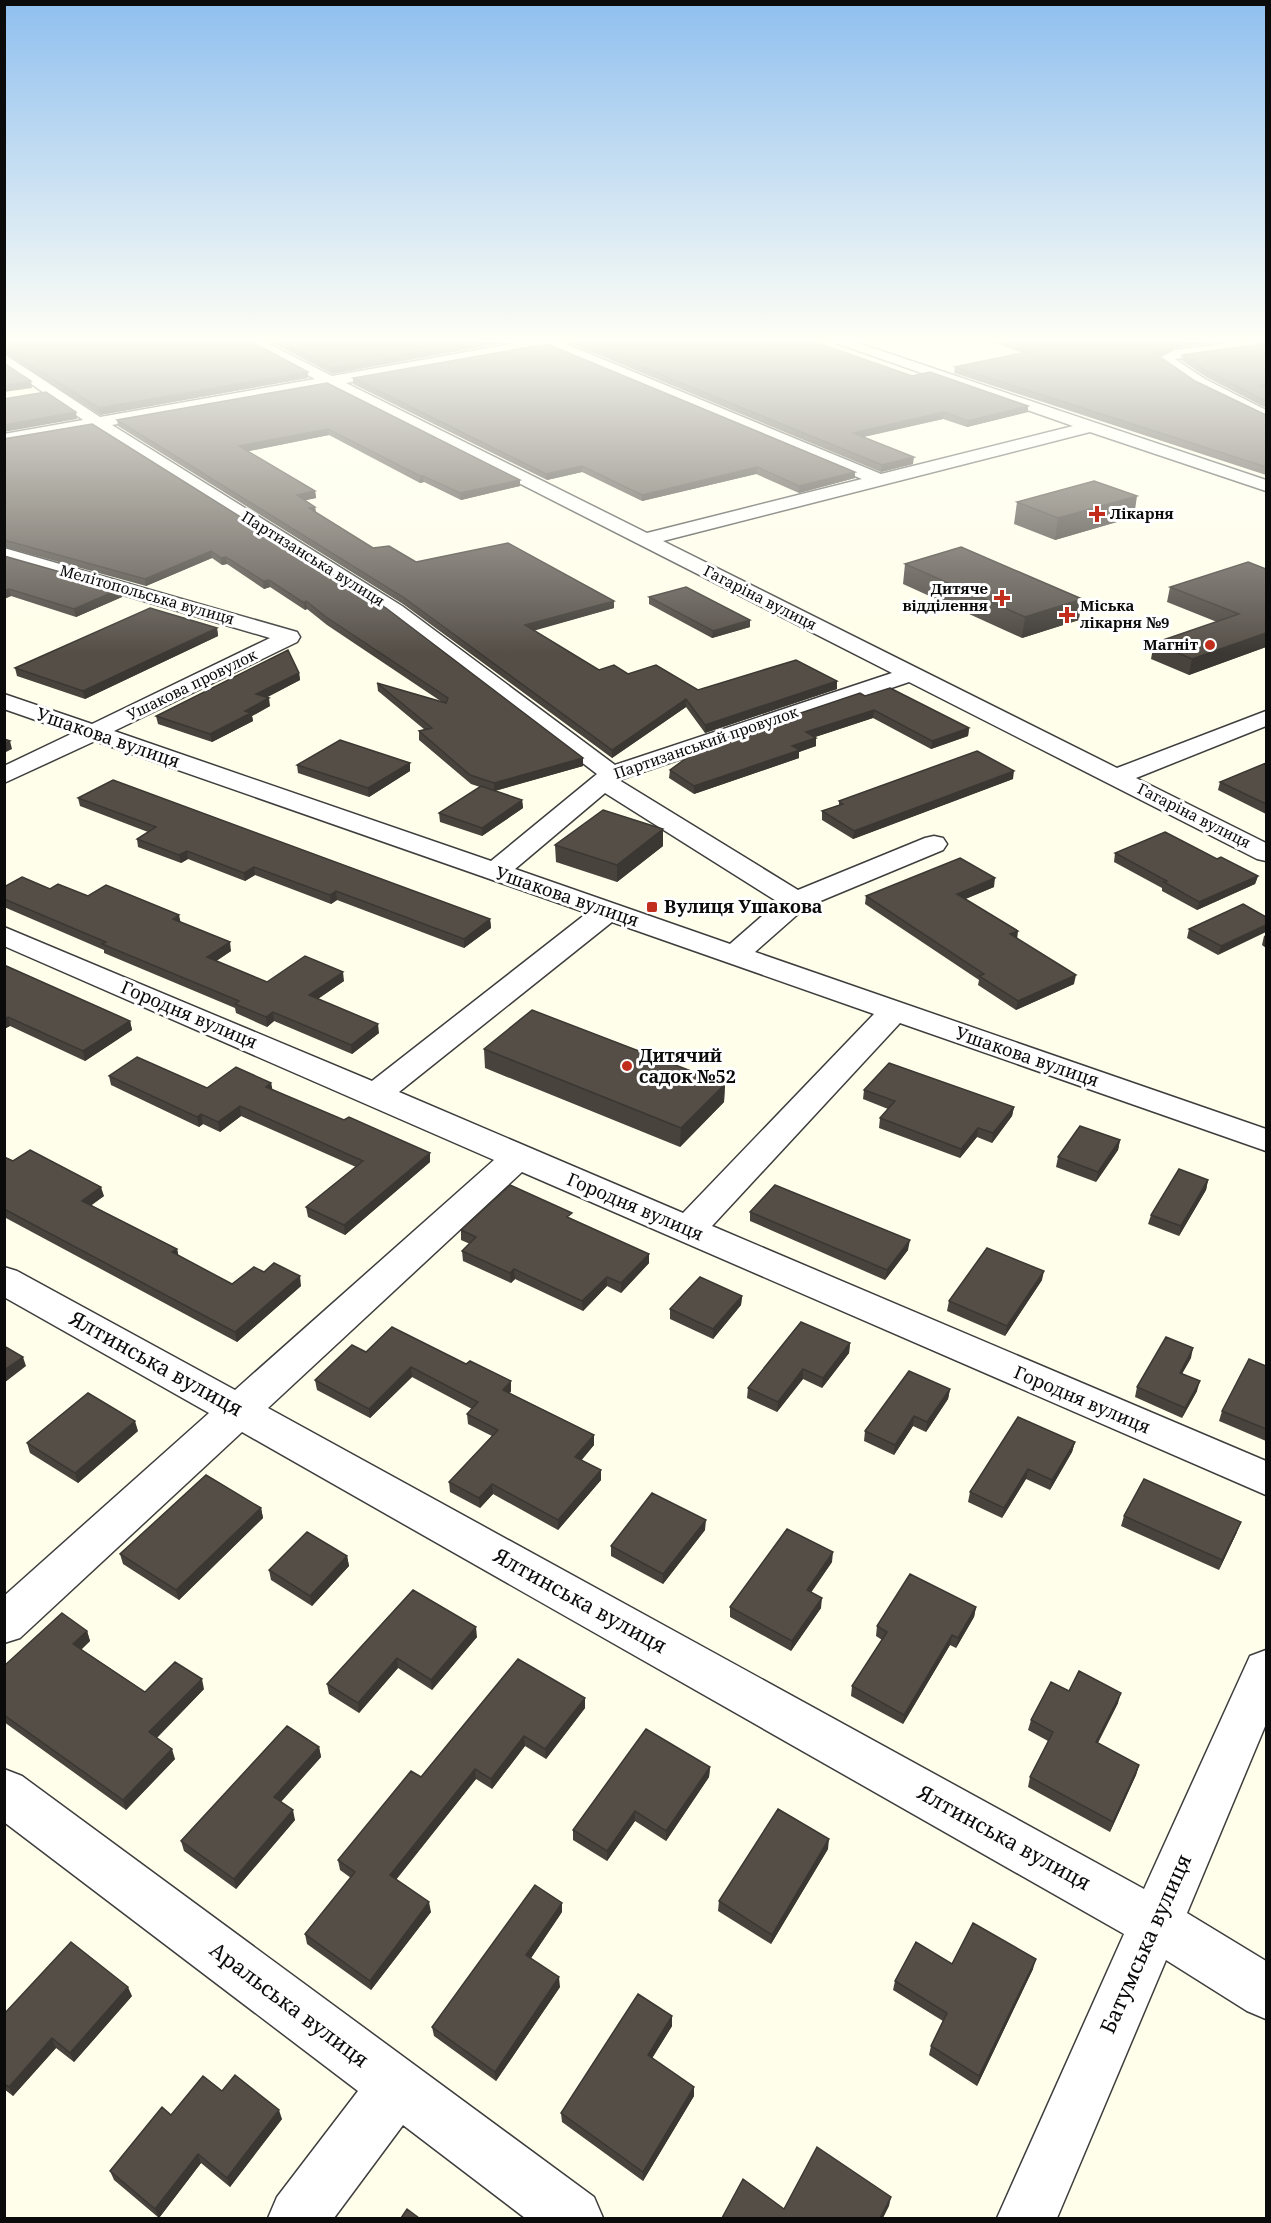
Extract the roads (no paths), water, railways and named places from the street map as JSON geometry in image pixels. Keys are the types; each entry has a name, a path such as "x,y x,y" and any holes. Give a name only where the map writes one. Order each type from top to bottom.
{"street":[{"name":"Партизанська вулиця","path":"134,446 395,610 607,778 796,901"},
{"name":"Гагаріна вулиця","path":"457,446 1266,853"},
{"path":"797,446 879,480"},
{"path":"644,540 1015,446"},
{"path":"1145,446 1266,486"},
{"name":"Мелітопольська вулиця","path":"4,554 289,637"},
{"name":"Ушакова провулок","path":"4,776 289,637"},
{"name":"Партизанський провулок","path":"495,872 607,778 910,674"},
{"name":"Ушакова вулиця","path":"4,701 1266,1140"},
{"path":"1116,777 1266,718"},
{"path":"735,956 796,901 934,843"},
{"path":"375,1095 608,911"},
{"name":"Городня вулиця","path":"4,935 1266,1479"},
{"path":"687,1230 894,1011"},
{"path":"4,1624 518,1157"},
{"name":"Ялтинська вулиця","path":"4,1280 1155,1923 1266,1992"},
{"name":"Батумська вулиця","path":"1027,2218 1266,1670"},
{"name":"Аральська вулиця","path":"4,1792 573,2218"},
{"path":"298,2218 397,2086"}],"place":[{"name":"Лікарня","path":"1097,514"},
{"name":"Дитяче відділення","path":"1002,598"},
{"name":"Міська лікарня №9","path":"1067,615"},
{"name":"Магніт","path":"1210,645"},
{"name":"Вулиця Ушакова","path":"652,907"},
{"name":"Дитячий садок №52","path":"627,1066"}]}
